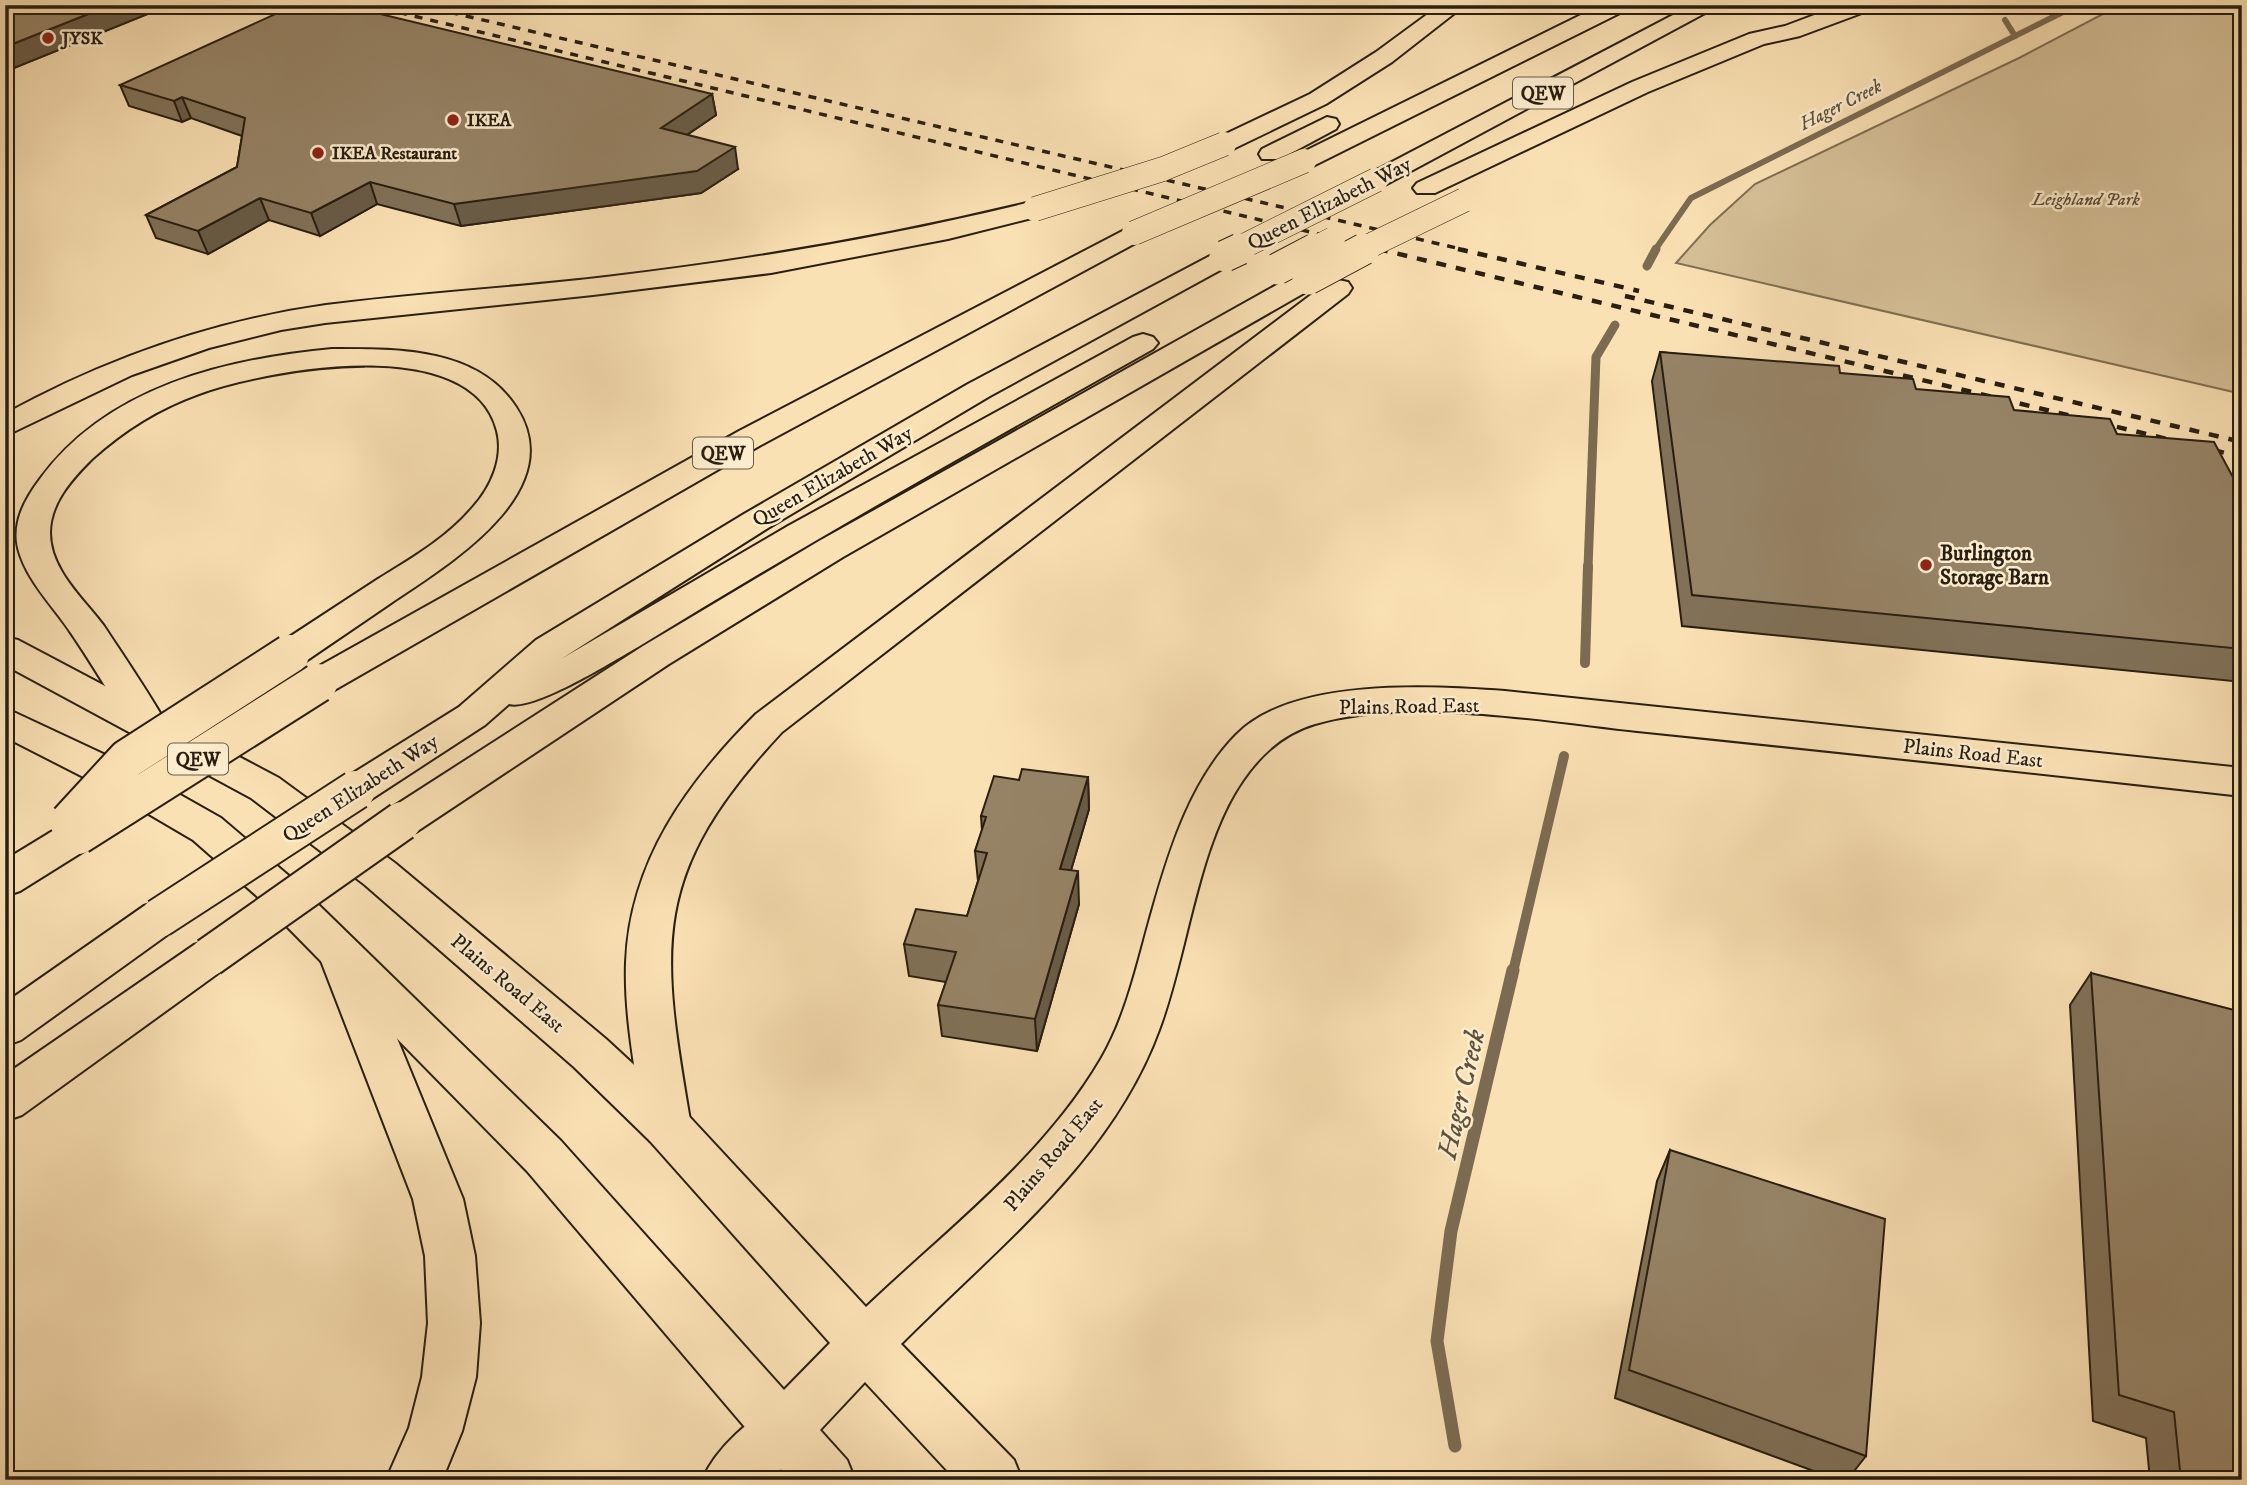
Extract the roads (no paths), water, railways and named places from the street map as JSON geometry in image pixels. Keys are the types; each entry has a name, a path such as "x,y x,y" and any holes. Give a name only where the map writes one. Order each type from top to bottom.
{"main road":[{"path":"5,427 92,380 154,354 219,333 263,323 793,262 892,244 1035,209 1163,169 1224,144 1318,99 1384,57 1454,5"},
{"name":"QEW","path":"17,873 74,828 318,684 750,438 1134,233 1304,161 1618,5"},
{"name":"Queen Elizabeth Way","path":"5,1027 159,918 472,716 549,649 756,521 979,390 1225,256 1709,5"},
{"path":"472,716 585,662 800,533 1407,199 1628,92 1757,38 1792,31 1862,5"},
{"path":"1576,143 1777,46 1792,31"},
{"path":"1134,233 1343,116"},
{"path":"5,1101 402,821 656,655 831,549 1323,283 1369,263 1464,200 1489,187"},
{"path":"667,1126 650,1010 649,940 653,913 665,867 681,830 726,766 769,723 1323,283"},
{"path":"74,828 127,759 434,559 470,531 507,481 517,451 512,423 490,392 456,370 401,359 358,355 305,358 234,372 178,392 129,416 82,449 43,494 33,535 49,581 82,622 147,723"},
{"name":"Plains Road East","path":"5,649 265,788 380,874 590,1053 667,1126 866,1344 1020,1198 1077,1133 1121,1066 1139,1025 1203,822 1223,780 1239,755 1258,737 1303,713 1366,702 1481,704 1716,725 2242,782"},
{"path":"5,721 115,776 207,829 274,887 544,1156 827,1480"},
{"path":"340,953 438,1199 450,1256 454,1323 449,1377 435,1431 414,1480"},
{"path":"730,1480 783,1430 866,1344 995,1480"}],"waterway":[{"name":"Hager Creek","path":"2015,36 2077,5"},
{"path":"2005,20 2015,36"},
{"name":"Hager Creek","path":"1655,250 1691,198 2015,36"},
{"name":"Hager Creek","path":"1647,266 1656,249"},
{"name":"Hager Creek","path":"1588,568 1596,357 1615,325"},
{"name":"Hager Creek","path":"1585,663 1588,566"},
{"name":"Hager Creek","path":"1513,972 1564,756"},
{"name":"Hager Creek","path":"1455,1446 1437,1341 1451,1231 1513,970"}],"railway":[{"path":"368,5 1385,250"},
{"path":"419,5 1465,250"},
{"path":"1378,249 2242,457"},
{"path":"1458,249 1639,291"},
{"path":"1625,296 2242,442"}],"place":[{"name":"JYSK","path":"48,38"},
{"name":"IKEA","path":"453,120"},
{"name":"IKEA Restaurant","path":"318,153"},
{"name":"Burlington Storage Barn","path":"1926,565"}],"park label":[{"name":"Leighland Park","path":"2086,199"}]}
